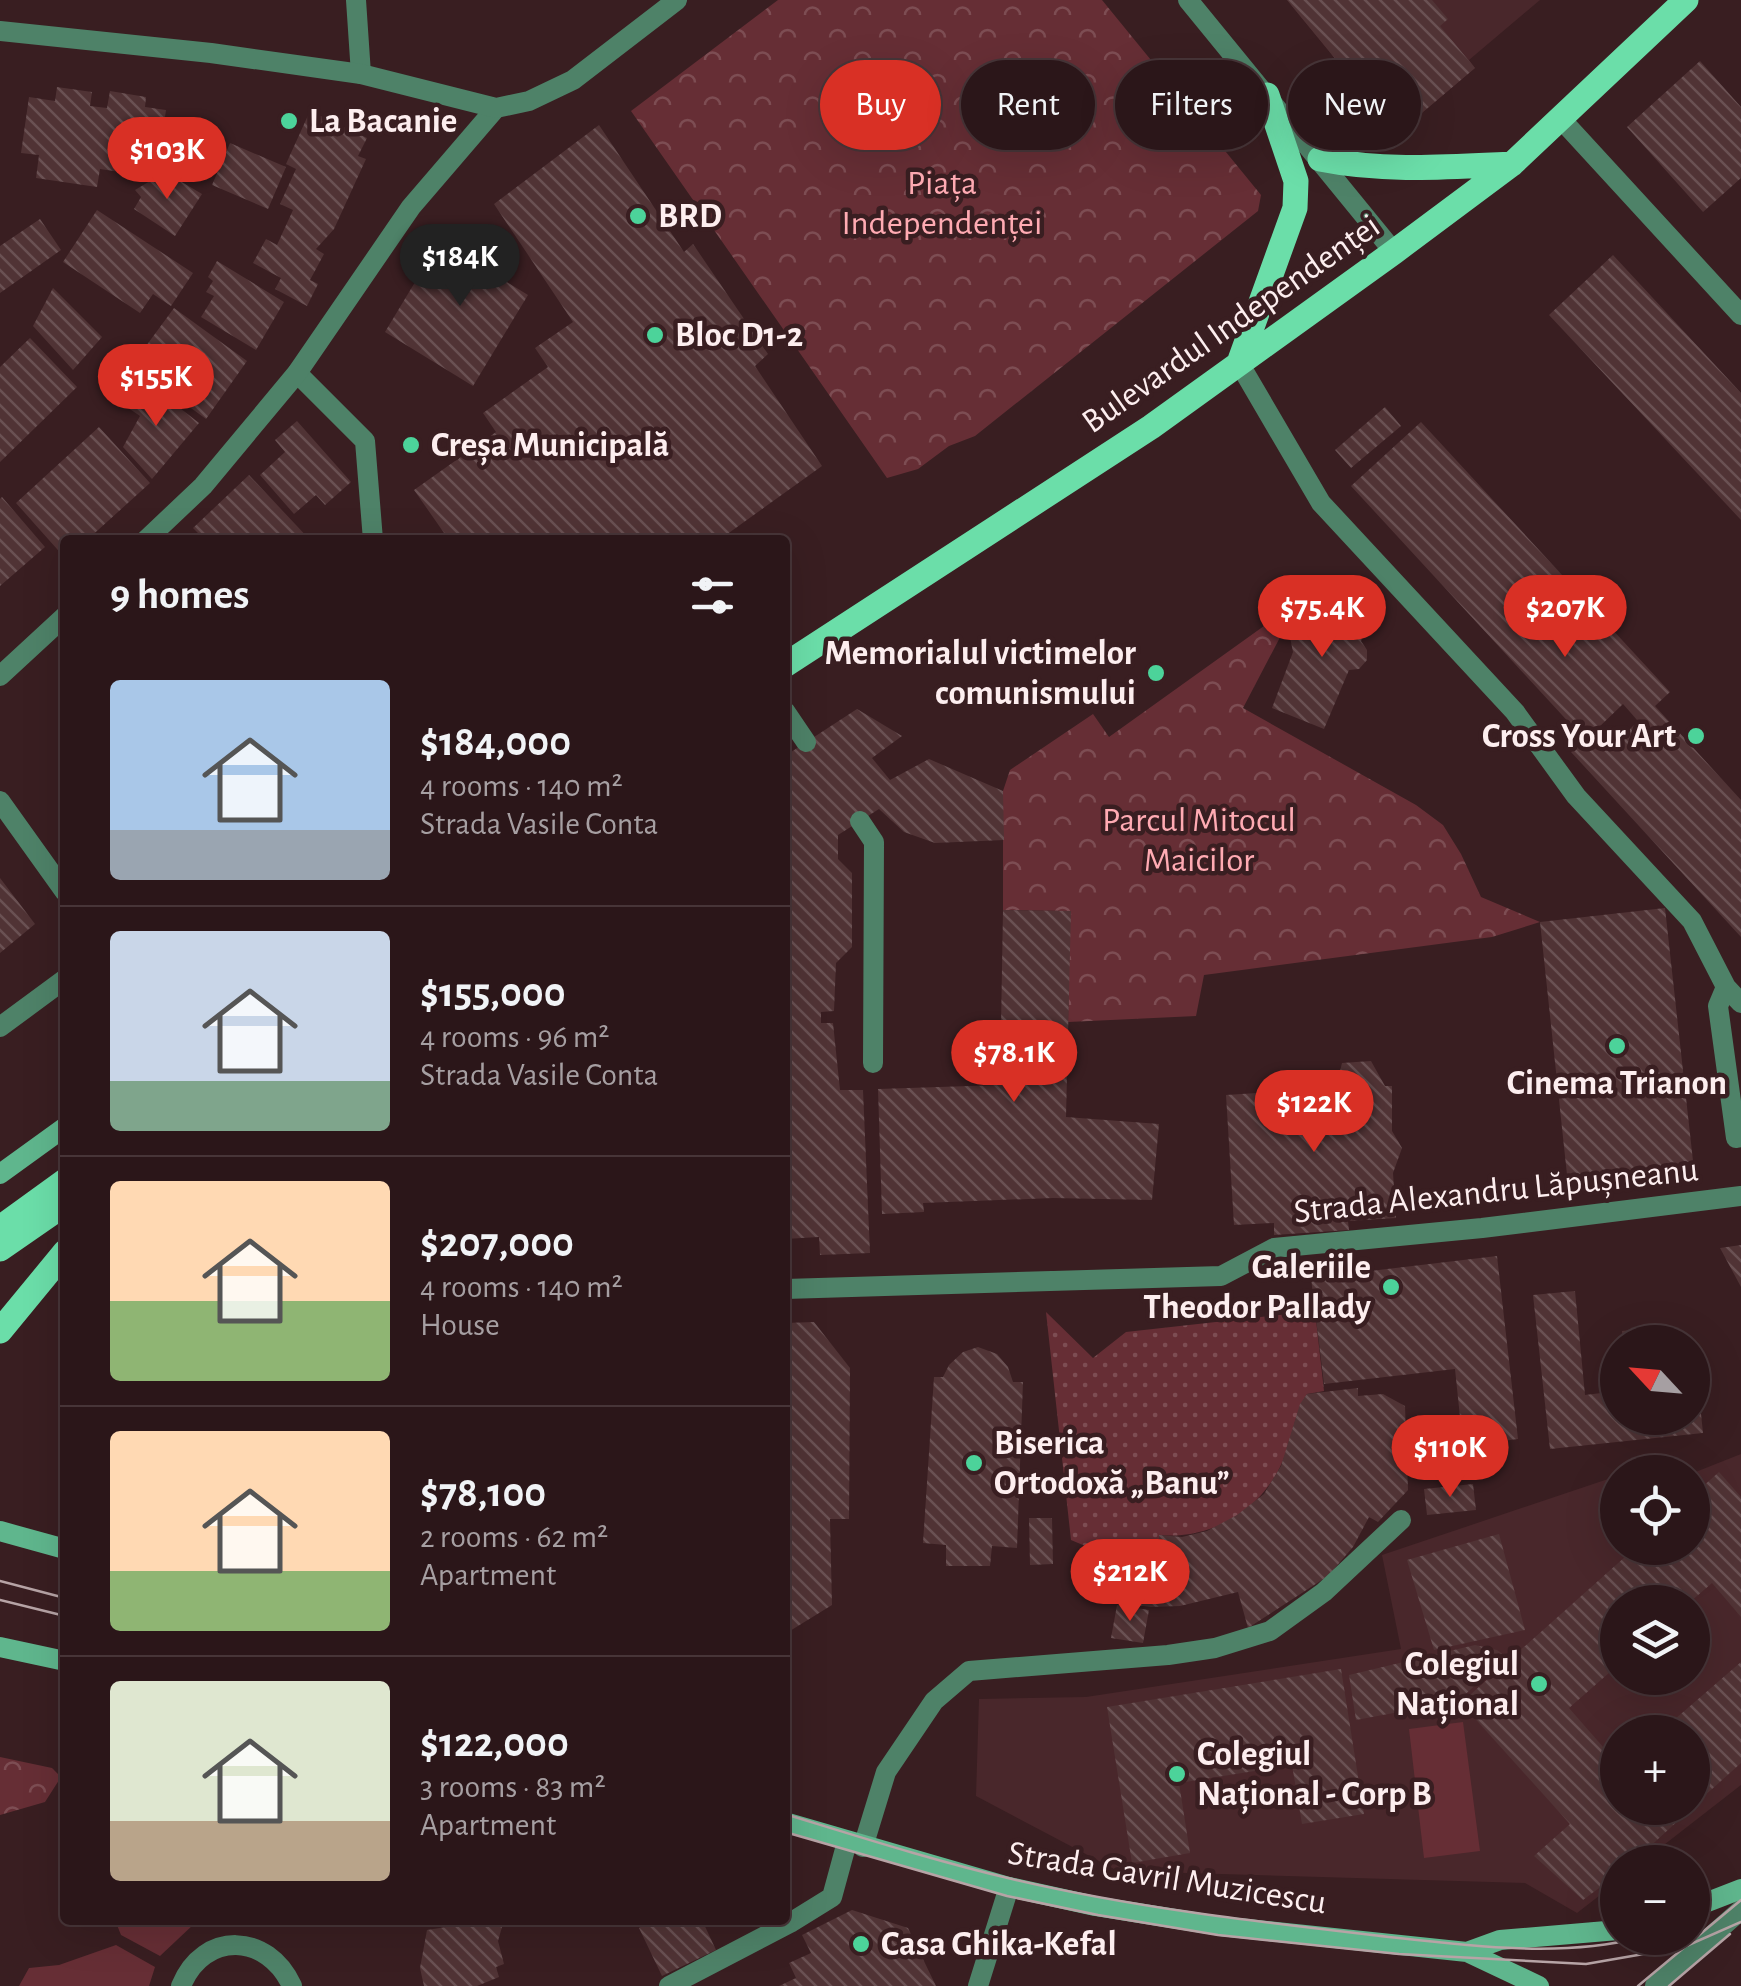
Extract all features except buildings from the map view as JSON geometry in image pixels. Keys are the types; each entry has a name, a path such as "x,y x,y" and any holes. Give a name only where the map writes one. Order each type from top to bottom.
{"main road":[{"name":"Bulevardul Independenței","path":"790,662 1151,426 1394,252 1512,164 1686,0"},
{"path":"1238,363 1296,208 1296,181 1268,98"},
{"path":"1320,159 1394,170 1512,164"},
{"path":"3,1167 60,1130"},
{"path":"0,1228 60,1185"},
{"path":"0,1249 60,1207"},
{"path":"0,1302 60,1256"},
{"path":"0,1331 60,1258"},
{"path":"0,1532 60,1548"},
{"path":"0,1648 60,1661"},
{"name":"Strada Gavril Muzicescu","path":"790,1824 1009,1887 1096,1906 1220,1926 1467,1952 1539,1986"},
{"path":"1710,1901 1741,1889"},
{"path":"1467,1952 1500,1940 1600,1932"},
{"path":"1494,1965 1505,1986"}],"street":[{"path":"356,0 361,74"},
{"path":"0,30 361,74 496,108 530,101 573,80 676,0"},
{"path":"1188,0 1238,60"},
{"path":"1268,96 1394,252"},
{"path":"151,535 203,486 297,373 411,206 496,108"},
{"path":"1560,118 1741,315"},
{"path":"1238,363 1321,503 1515,712 1576,796 1692,921 1734,995 1718,1006 1736,1138 1741,1138"},
{"path":"297,373 365,441 373,535"},
{"path":"0,676 60,621"},
{"path":"790,718 806,742"},
{"path":"0,801 60,885"},
{"path":"860,821 874,842 874,1064"},
{"path":"0,1027 60,983"},
{"name":"Strada Alexandru Lăpușneanu","path":"790,1289 1221,1276 1274,1248 1482,1228 1741,1196"},
{"path":"790,1923 832,1897 886,1772 934,1701 969,1671 1168,1655 1215,1648 1270,1631 1324,1592 1400,1520"},
{"path":"978,1986 1009,1887"},
{"path":"1655,1986 1741,1910"},
{"path":"669,1986 786,1925"},
{"path":"181,1986 200,1957 235,1944 254,1947 271,1956 292,1986"}],"shaded area":[{"path":"1287,0 1540,0 1469,60 1475,68 1421,114 1421,60 1336,60"},
{"name":"Colegiul Național","path":"1741,1454 1741,1785 1710,1809 1710,1715 1600,1715 1600,1825 1690,1825 1664,1845 1600,1845 1600,1895 1577,1913 1525,1883 1118,1871 976,1796 979,1699 1086,1697 1401,1649 1382,1555 1600,1482 1600,1565 1710,1565 1710,1466"}],"green space":[{"name":"Piața Independenței","path":"778,0 1102,0 1151,60 1115,60 1115,150 1224,150 1261,195 1258,211 975,436 949,446 918,469 887,478 631,111"},
{"name":"Parcul Mitocul Maicilor","path":"1299,601 1243,708 1416,805 1443,825 1481,897 1540,922 1492,937 1204,975 1196,1016 1068,1022 1070,911 1003,910 1003,791 1010,770 1093,714 1109,737"},
{"path":"1315,1311 1324,1391 1307,1394 1280,1467 1259,1497 1213,1528 1159,1535 1159,1577 1071,1540 1046,1312 1093,1358 1126,1332"},
{"path":"1463,1722 1480,1851 1424,1858 1409,1729"},
{"path":"0,1757 52,1768 60,1776 45,1802 0,1815"},
{"path":"117,1925 193,1925 160,1956 121,1935"},
{"path":"116,1945 155,1967 149,1986 19,1986 29,1968 59,1965"}],"tram line":[{"path":"0,1581 60,1597"},
{"path":"0,1600 60,1615"},
{"path":"790,1816 926,1857 1101,1898 1437,1942 1540,1949 1600,1945"},
{"path":"790,1833 1007,1896 1098,1915 1218,1935 1399,1954 1586,1964 1684,1947 1741,1922"},
{"path":"1638,1986 1741,1900"},
{"path":"1669,1986 1730,1934"}],"place":[{"name":"La Bacanie","path":"289,121"},
{"name":"BRD","path":"638,216"},
{"name":"Bloc D1-2","path":"655,335"},
{"name":"Creșa Municipală","path":"411,445"},
{"name":"Memorialul victimelor comunismului","path":"1156,673"},
{"name":"Cross Your Art","path":"1696,736"},
{"name":"Cinema Trianon","path":"1617,1046"},
{"name":"Galeriile Theodor Pallady","path":"1391,1287"},
{"name":"Biserica Ortodoxă „Banu”","path":"974,1463"},
{"name":"Colegiul Național","path":"1539,1684"},
{"name":"Colegiul Național - Corp B","path":"1177,1774"},
{"name":"Casa Ghika-Kefal","path":"861,1944"}]}
